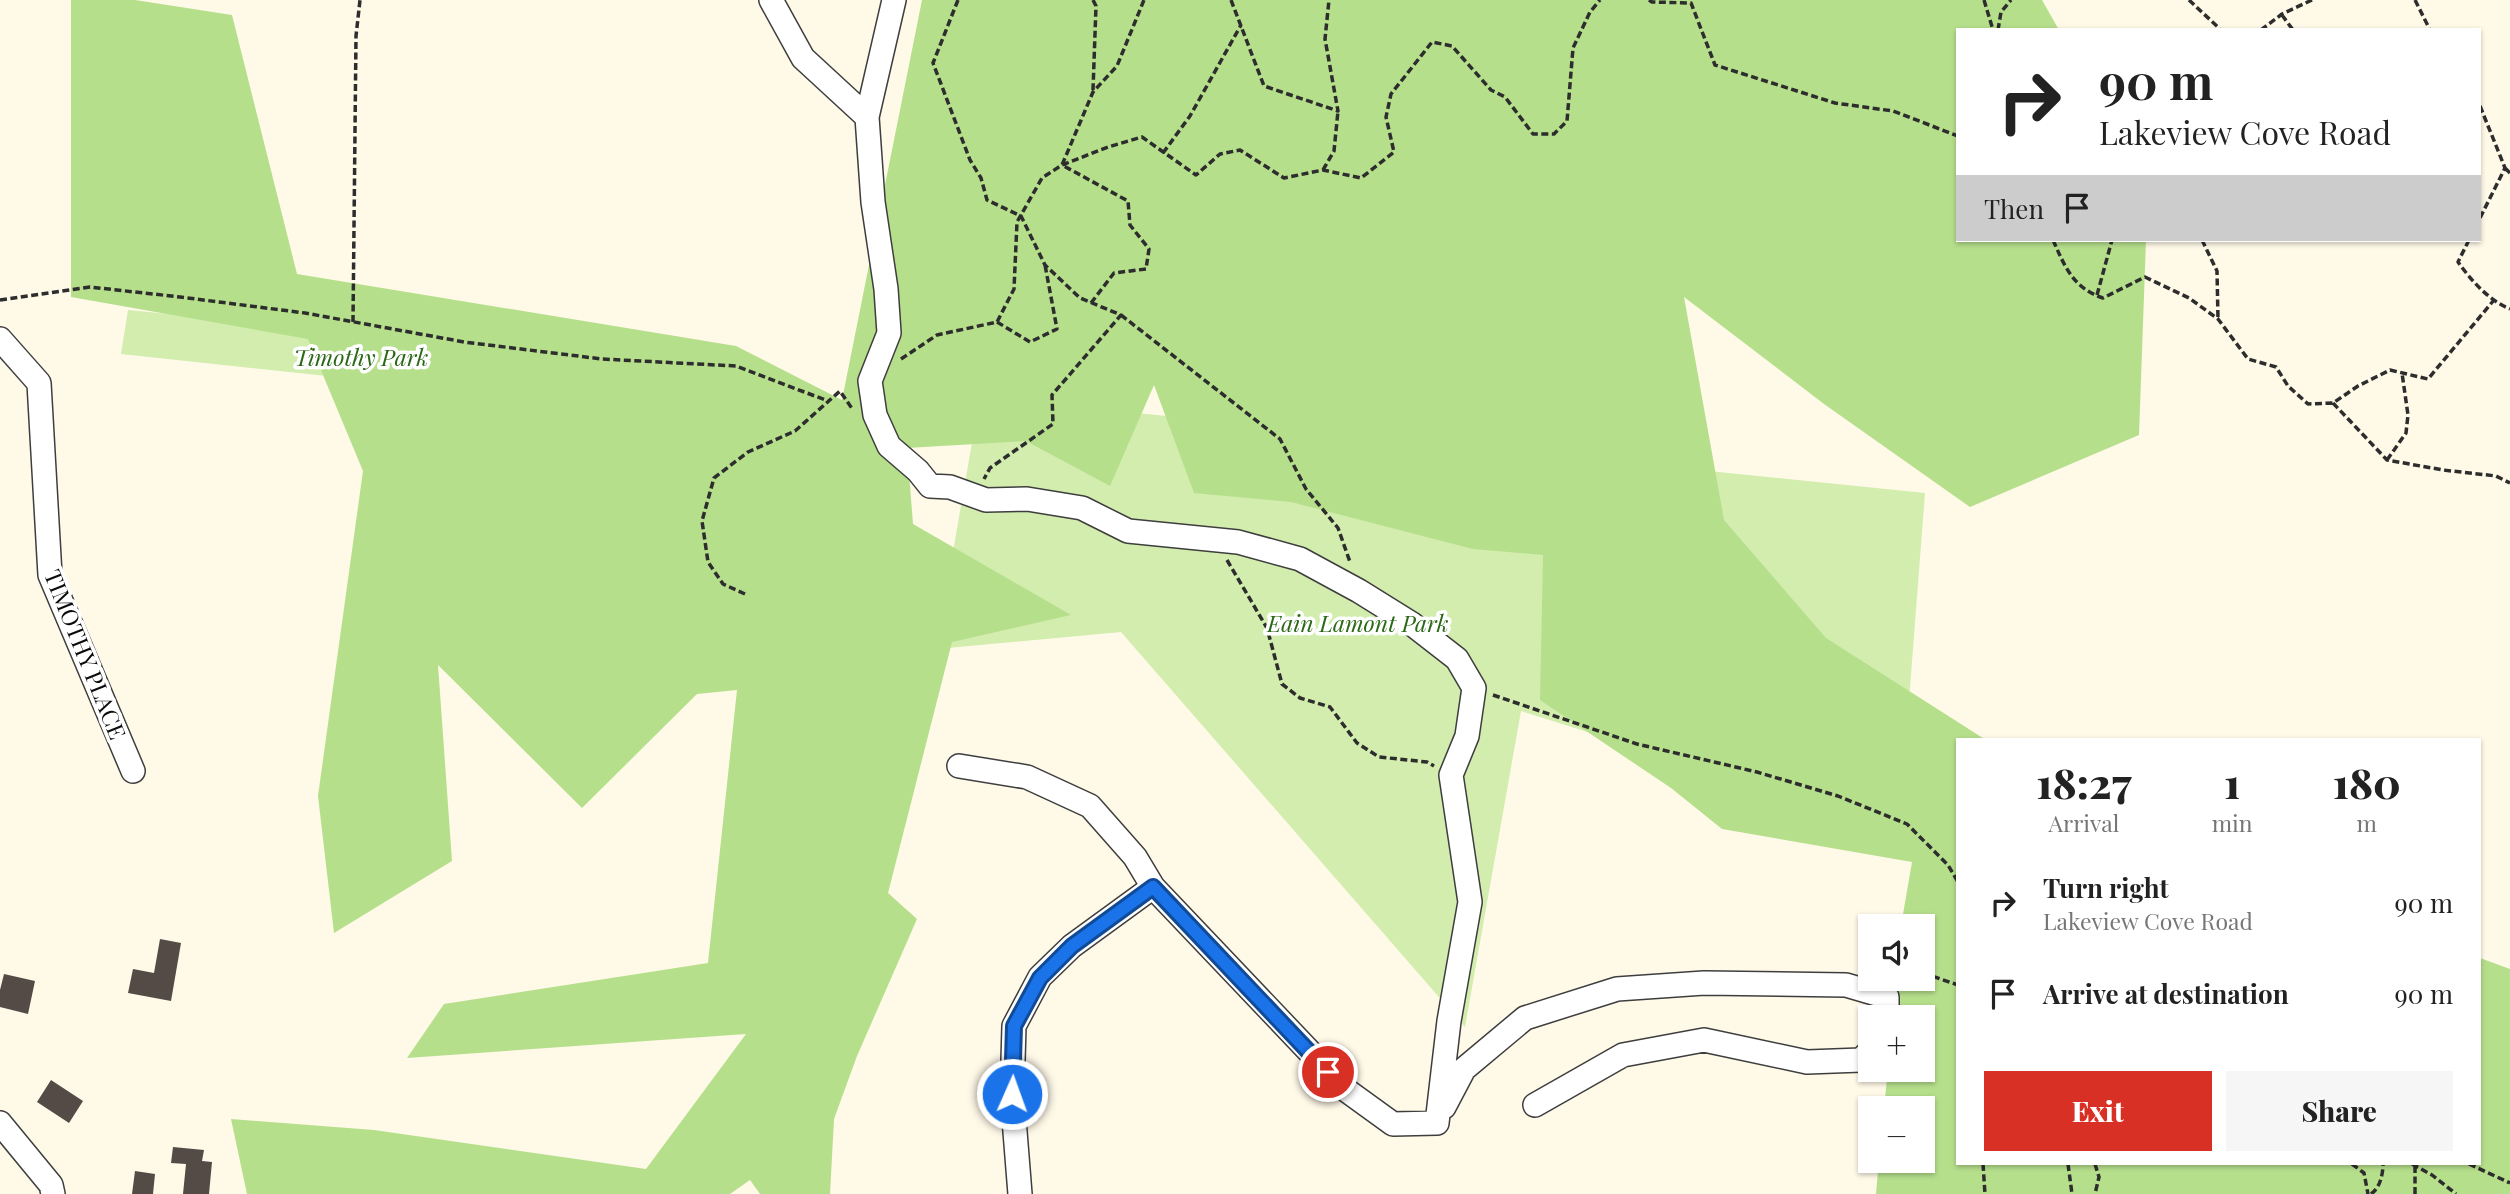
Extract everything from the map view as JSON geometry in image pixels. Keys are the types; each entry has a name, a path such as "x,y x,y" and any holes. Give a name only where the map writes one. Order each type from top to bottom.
{"street":[{"path":"771,0 803,58 867,117"},
{"path":"894,0 867,117 873,202 886,289 889,333 870,381 875,415 889,446 918,471 930,486 950,487 986,500 1027,499 1082,508 1128,531 1238,542 1300,559 1412,624 1457,659 1474,688 1467,737 1451,775 1470,902 1449,1021 1437,1123"},
{"name":"TIMOTHY PLACE","path":"0,339 39,383 50,575 133,771"},
{"path":"958,766 1027,778 1090,806 1135,857 1153,887 1346,1090 1393,1124 1437,1123"},
{"path":"1020,1194 1012,1094 1014,1026 1040,978 1072,946 1153,887"},
{"path":"1437,1123 1464,1069 1525,1018 1617,989 1704,983 1846,985 1886,997 1886,1005"},
{"path":"1535,1105 1623,1055 1704,1040 1807,1062 1858,1060"},
{"path":"0,1123 51,1185 53,1194"}],"path":[{"path":"353,322 356,36 360,0"},
{"path":"870,381 937,335 997,322 1030,342 1057,329 1045,265 1021,216 987,200 981,178 970,160 933,63 958,0"},
{"path":"1093,0 1096,6 1093,92"},
{"path":"1062,165 1093,92 1117,66 1144,0"},
{"path":"1231,0 1264,86 1338,111"},
{"path":"1323,170 1334,151 1338,111 1325,39 1329,0"},
{"path":"997,322 1014,289 1017,222 1042,178 1062,165 1142,137 1196,175 1220,154 1240,150 1284,178 1323,170 1361,178 1394,152 1387,117 1391,94 1432,42 1452,46 1491,90 1505,97 1534,134 1554,134 1567,121 1573,48 1590,12 1600,0"},
{"path":"1649,0 1691,3 1714,65 1835,103 1893,111 1956,135"},
{"path":"1984,0 1995,28"},
{"path":"1997,28 2001,12 2011,0"},
{"path":"2189,0 2219,28"},
{"path":"2264,28 2282,14 2312,0"},
{"path":"2415,0 2429,28"},
{"path":"2282,14 2292,28"},
{"path":"1163,153 1190,116 1241,25"},
{"path":"2481,108 2505,168 2510,173"},
{"path":"1062,165 1128,201 1130,225 1149,248 1146,269 1114,273 1091,303"},
{"path":"2481,216 2505,168"},
{"path":"2054,242 2074,282 2097,296 2103,298 2145,277 2189,298 2218,319 2248,359 2276,367 2288,386 2308,404 2333,403 2358,386 2390,370 2428,379 2494,300"},
{"path":"2097,296 2111,242"},
{"path":"2203,242 2217,271 2218,319"},
{"path":"2468,242 2458,261 2469,279 2494,300 2510,309"},
{"path":"1045,265 1080,298 1121,315 1280,439 1306,489 1338,528 1359,591"},
{"path":"0,300 90,287 305,313 464,342 602,359 736,366 828,401"},
{"path":"973,495 990,468 1053,424 1052,395 1121,315"},
{"path":"2387,460 2406,433 2408,415 2402,373"},
{"path":"745,594 723,584 708,562 702,521 714,478 748,452 794,431 840,391 859,419 883,433"},
{"path":"2333,403 2387,460 2496,476 2510,483"},
{"path":"1216,540 1267,628 1282,684 1300,698 1330,707 1357,743 1380,757 1427,762 1451,775"},
{"path":"1474,688 1637,744 1757,772 1838,796 1907,824 1948,865 1956,879"},
{"path":"1935,977 1956,984"},
{"path":"1983,1165 1985,1194"},
{"path":"2068,1165 2072,1194"},
{"path":"2095,1165 2099,1177 2095,1194"},
{"path":"2353,1165 2364,1173 2370,1194 2376,1191 2383,1165"},
{"path":"2414,1165 2415,1194"},
{"path":"2414,1165 2456,1194"},
{"path":"2471,1165 2510,1183"}],"green space":[{"path":"71,0 135,0 232,15 297,274 736,346 842,400 922,0 2042,0 2058,28 1956,28 1956,242 2146,242 2139,435 1970,507 1824,404 1684,297 1724,520 1826,638 1983,738 1956,738 1956,1165 2481,1165 2481,958 2510,969 2510,1194 1876,1194 1878,1173 1935,1173 1935,1096 1885,1096 1887,1082 1935,1082 1935,1005 1893,1005 1895,991 1935,991 1935,914 1903,914 1912,862 1722,829 1671,788 1540,700 1543,555 1473,549 1291,502 1194,493 1154,385 1110,486 1026,441 907,448 913,524 1071,615 952,642 888,893 917,919 857,1056 834,1119 830,1194 760,1194 750,1180 730,1194 247,1194 231,1119 374,1130 646,1169 746,1034 407,1058 444,1004 708,963 737,690 697,694 582,808 438,665 452,861 334,933 318,796 363,471 308,339 71,297"},
{"name":"Timothy Park","path":"128,310 402,337 393,383 121,354"},
{"name":"Eain Lamont Park","path":"980,397 1925,493 1899,830 1521,711 1465,1027 1121,632 936,649"}],"building":[{"path":"160,939 181,943 171,1001 128,993 133,969 154,973"},
{"path":"4,974 35,981 28,1014 0,1007"},
{"path":"51,1080 83,1101 69,1123 37,1102"},
{"path":"173,1147 204,1150 202,1161 212,1162 209,1194 183,1194 186,1164 171,1163"},
{"path":"135,1171 155,1174 153,1194 132,1194"}],"route":[{"path":"1012,1094 1014,1026 1040,978 1072,946 1153,887 1328,1072"}]}
